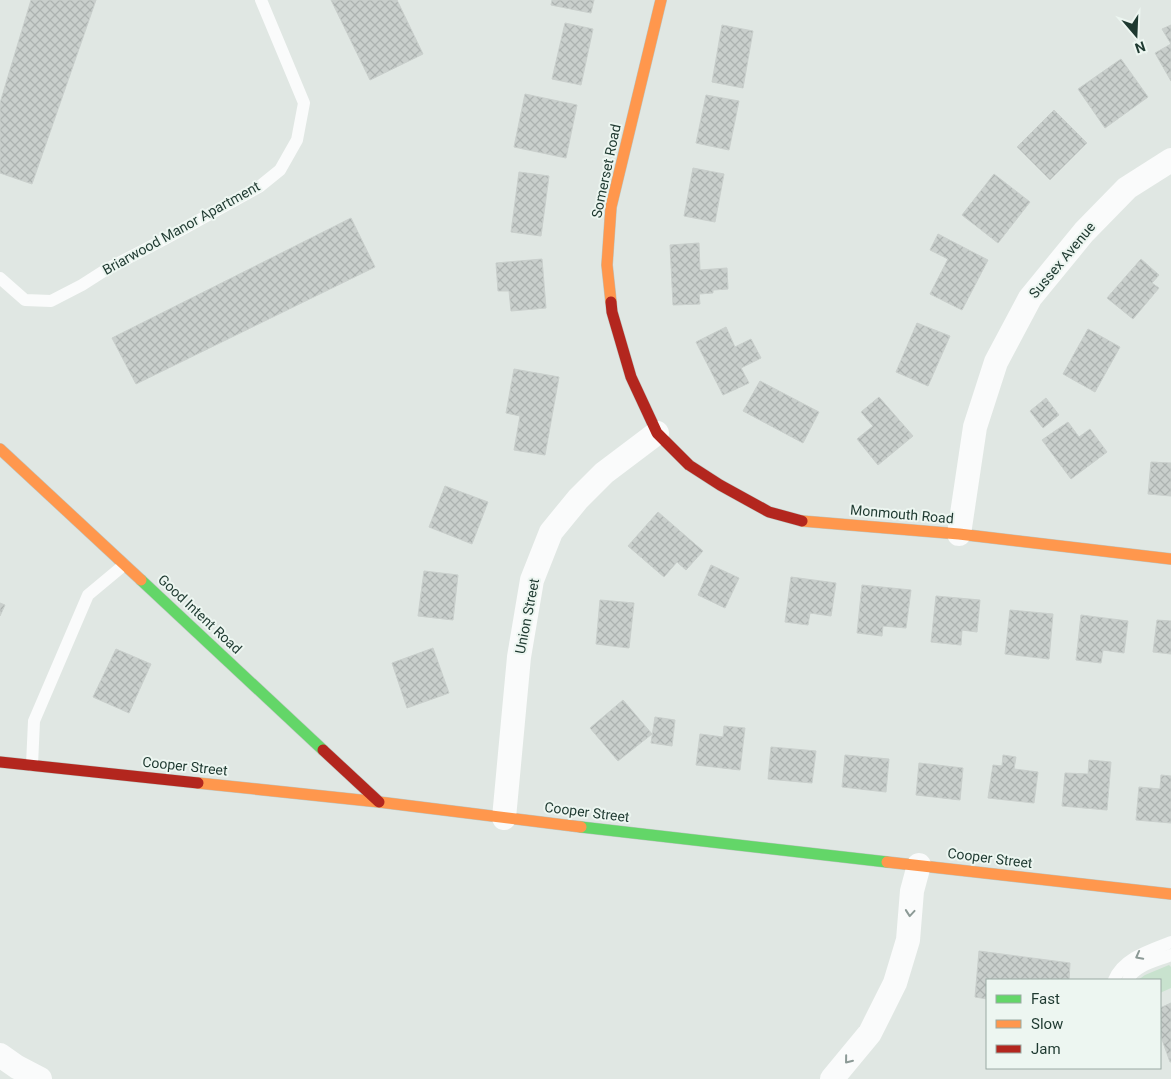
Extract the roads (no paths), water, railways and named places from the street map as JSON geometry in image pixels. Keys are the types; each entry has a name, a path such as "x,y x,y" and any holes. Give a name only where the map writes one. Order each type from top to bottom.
{"main road":[{"name":"Somerset Road","path":"657,433 630,377 612,312 607,265 611,207 661,0"},
{"name":"Monmouth Road","path":"657,433 689,465 720,485 769,512 801,520 959,534 1171,559"},
{"name":"Good Intent Road","path":"0,449 379,802"},
{"name":"Cooper Street","path":"0,762 379,802 1171,894"}],"street":[{"name":"Sussex Avenue","path":"959,534 975,427 996,362 1030,298 1084,232 1127,188 1171,160"},
{"name":"Union Street","path":"504,818 519,657 535,572 551,532 578,499 604,473 657,433"},
{"path":"832,1079 870,1033 895,983 908,940 912,891 918,865"},
{"path":"0,1055 16,1067 40,1079"}],"lane":[{"name":"Briarwood Manor Apartment","path":"0,278 25,300 51,301 259,187 280,170 297,140 304,102 261,0"},
{"path":"32,765 34,721 88,595 124,564"},
{"path":"1114,979 1125,965 1136,956 1171,942"},
{"path":"1128,979 1140,968 1171,955"}]}
